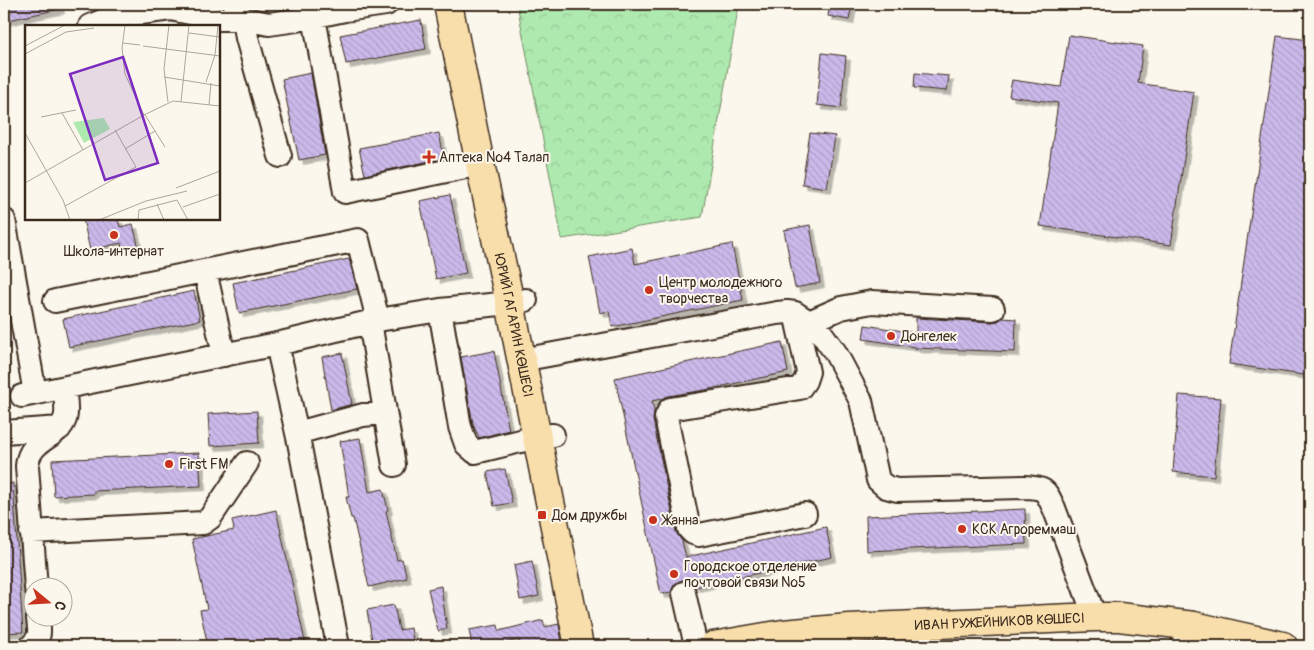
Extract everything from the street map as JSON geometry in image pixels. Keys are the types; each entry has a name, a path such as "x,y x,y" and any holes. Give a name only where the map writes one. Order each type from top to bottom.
{"main road":[{"name":"ЮРИЙ ГАГАРИН КӨШЕСІ","path":"448,4 480,164 518,301"},
{"name":"ЮРИЙ ГАГАРИН КӨШЕСІ","path":"464,4 496,161 529,359 545,436 595,646"},
{"name":"ЮРИЙ ГАГАРИН КӨШЕСІ","path":"545,436 579,646"},
{"name":"ИВАН РУЖЕЙНИКОВ КӨШЕСІ","path":"714,646 783,634 832,638 849,628 1095,616 1119,617 1188,636 1283,646"}],"street":[{"path":"92,25 111,17 171,9 218,18 236,11 269,24 386,4"},
{"path":"236,11 247,38 280,156"},
{"path":"314,17 345,192 480,164"},
{"path":"4,220 29,395 277,344 374,321 440,310 518,301"},
{"path":"55,301 358,240 374,321 384,412 394,465"},
{"path":"206,271 224,355"},
{"path":"802,317 872,302 993,309"},
{"path":"440,310 460,428 466,444 475,452 545,436"},
{"path":"529,359 787,312 802,317 822,334 835,352 861,401 878,480 886,487 897,490 1039,487 1046,492 1054,508 1095,616"},
{"path":"802,317 808,372 800,388 670,409 666,417 689,529 693,533 699,535 805,514"},
{"path":"277,344 338,646"},
{"path":"35,578 27,458 31,450 60,428 65,420 64,388"},
{"path":"296,433 363,415 384,412"},
{"path":"4,432 60,428"},
{"path":"32,532 203,523 210,518 247,463"},
{"path":"684,593 696,646"},
{"path":"32,646 38,640 39,628"}],"green space":[{"path":"517,4 739,4 702,217 562,239"}],"building":[{"path":"4,4 59,4 60,9 4,21"},
{"path":"830,4 852,4 849,20 828,16"},
{"path":"421,20 426,49 346,64 340,35"},
{"path":"1069,35 1143,46 1138,83 1194,92 1171,245 1040,226 1058,103 1009,96 1012,80 1061,87"},
{"path":"1277,36 1310,40 1310,376 1229,364"},
{"path":"822,53 846,56 841,108 817,105"},
{"path":"311,73 325,155 299,160 282,79"},
{"path":"915,73 949,76 947,91 914,88"},
{"path":"439,133 444,158 365,175 359,148"},
{"path":"810,133 835,136 827,188 802,184"},
{"path":"450,195 466,273 436,279 420,201"},
{"path":"83,220 118,220 120,227 133,224 138,245 122,248 121,243 90,250"},
{"path":"810,225 820,283 795,288 784,230"},
{"path":"732,244 743,300 612,327 609,311 600,313 589,257 632,248 635,264"},
{"path":"349,259 357,289 239,313 233,283"},
{"path":"194,291 200,320 69,347 63,319"},
{"path":"916,318 992,322 1002,318 1016,319 1015,352 915,348 863,339 865,325 916,333"},
{"path":"782,342 788,372 668,396 652,401 653,420 676,532 682,541 686,557 826,527 832,557 695,587 688,581 682,580 675,584 671,592 661,594 615,378"},
{"path":"494,351 509,430 479,438 473,424 461,357"},
{"path":"342,353 352,404 331,410 322,357"},
{"path":"1179,395 1221,398 1214,476 1173,472"},
{"path":"257,411 259,443 210,446 208,414"},
{"path":"360,438 369,492 383,489 397,560 402,559 407,578 369,587 353,518 351,518 346,497 349,497 340,441"},
{"path":"199,453 201,486 94,491 94,494 54,496 52,460"},
{"path":"505,469 512,503 494,506 487,472"},
{"path":"13,483 23,632 4,633 4,484"},
{"path":"1025,509 1026,544 867,551 866,516"},
{"path":"276,510 306,646 208,646 200,610 207,609 192,539 234,530 232,520"},
{"path":"532,561 539,596 520,600 514,565"},
{"path":"441,586 447,629 438,631 428,589"},
{"path":"394,605 399,630 411,628 414,646 373,646 367,610"},
{"path":"543,620 545,627 559,624 562,643 550,646 520,646 519,640 487,646 472,646 469,630 498,625 499,631"}],"place":[{"name":"Аптека №4 Талап","path":"429,157"},
{"name":"Школа-интернат","path":"114,235"},
{"name":"Центр молодежного творчества","path":"649,290"},
{"name":"Донгелек","path":"891,336"},
{"name":"First FM","path":"169,464"},
{"name":"Дом дружбы","path":"542,515"},
{"name":"Жанна","path":"653,520"},
{"name":"КСК Агрореммаш","path":"962,529"},
{"name":"Городское отделение почтовой связи №5","path":"674,574"}]}
